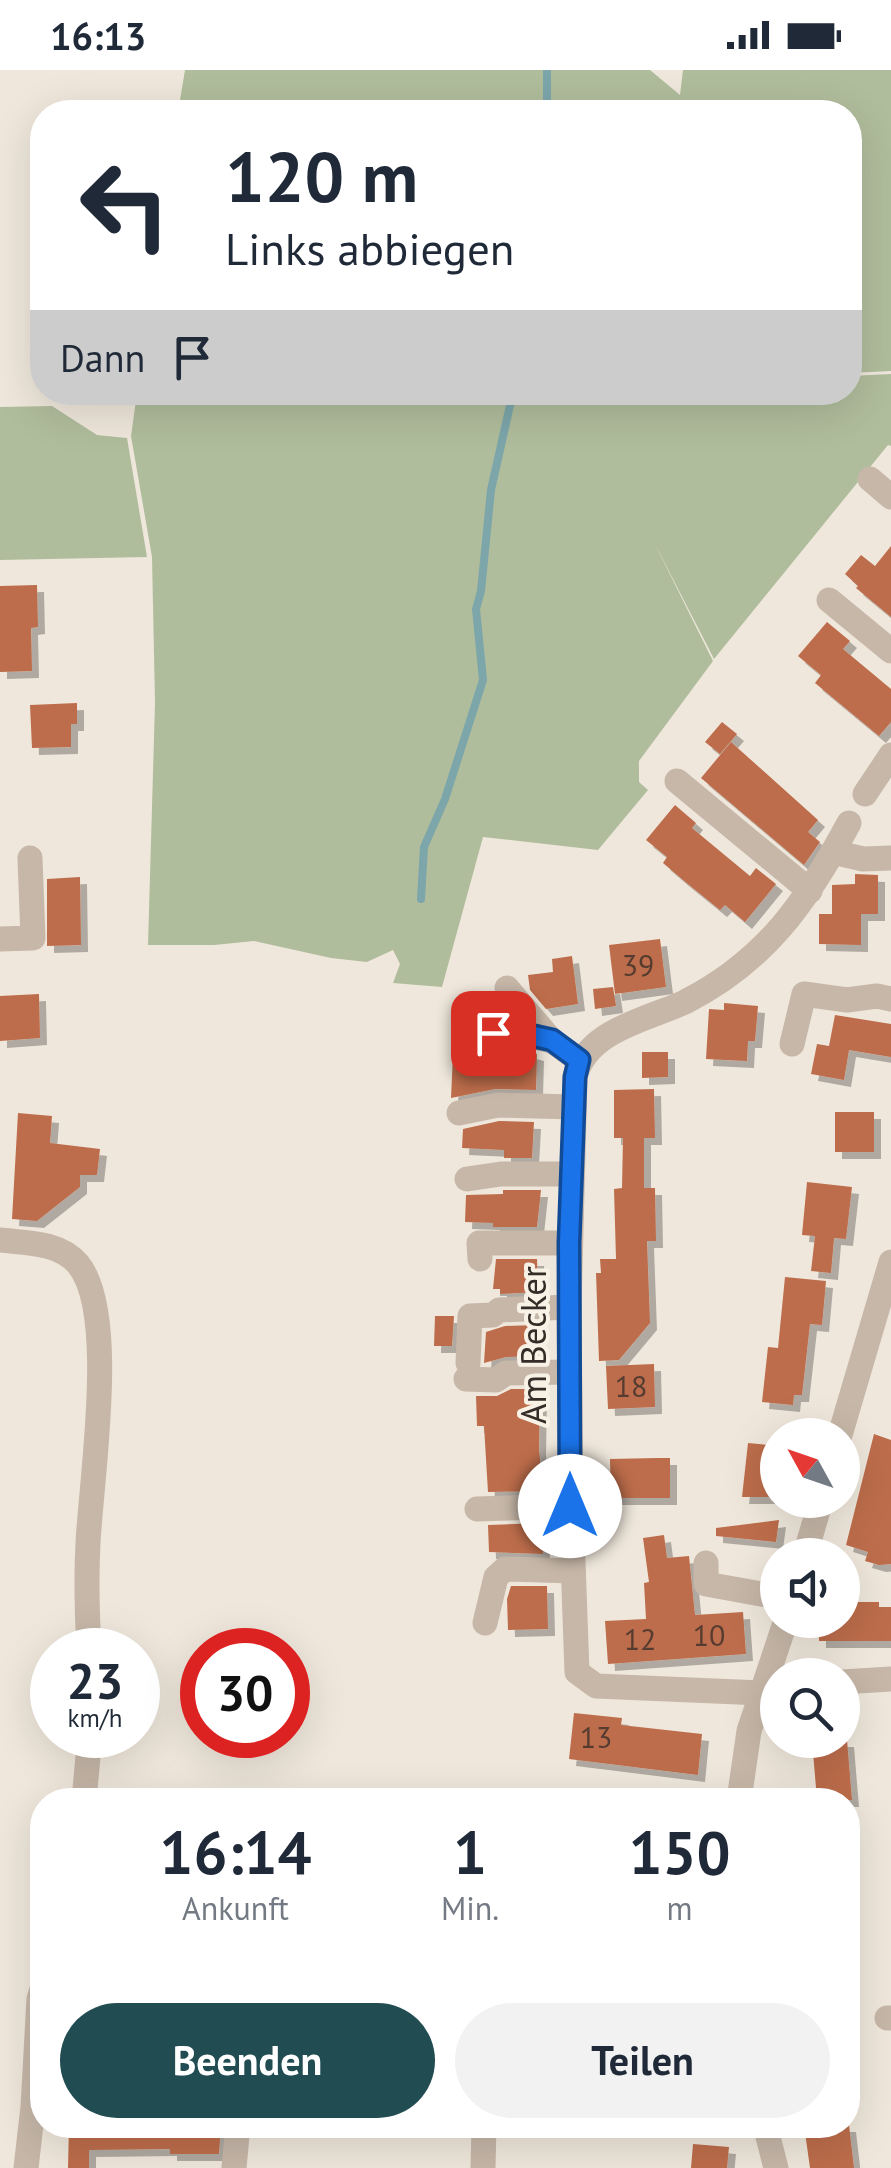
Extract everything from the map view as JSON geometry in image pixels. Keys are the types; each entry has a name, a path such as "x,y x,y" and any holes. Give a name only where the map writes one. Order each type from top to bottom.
{"street":[{"path":"870,479 891,497"},
{"path":"828,600 891,651"},
{"path":"865,794 891,755"},
{"path":"677,781 810,890"},
{"path":"507,988 552,1040 579,1060 588,1048 616,1032 686,1001 736,971 784,926 849,824"},
{"path":"833,852 863,859 891,858"},
{"path":"0,939 33,938 30,858"},
{"path":"792,1044 804,994 847,1000 891,998"},
{"path":"471,1034 516,1032 552,1040"},
{"name":"Am Becker","path":"579,1060 569,1243 570,1506 577,1672 596,1686 760,1692"},
{"path":"459,1113 498,1105 574,1107"},
{"path":"467,1179 501,1174 572,1174"},
{"path":"0,1240 64,1252 88,1279 92,1295 99,1346 88,1546 88,1628"},
{"path":"480,1260 479,1243 569,1243"},
{"path":"845,1418 891,1262"},
{"path":"569,1307 499,1310 493,1315 470,1316 467,1371 496,1380 506,1374 570,1372"},
{"path":"477,1509 570,1506"},
{"path":"706,1563 706,1584 760,1594"},
{"path":"484,1623 496,1576 505,1570 572,1571"},
{"path":"860,1681 891,1679"},
{"path":"740,1788 749,1731 760,1711"},
{"path":"85,1788 88,1758"},
{"path":"26,2168 30,2133"},
{"path":"234,2168 237,2138"},
{"path":"482,2168 483,2138"},
{"path":"768,2138 776,2168"}],"green space":[{"path":"185,70 650,70 680,95 683,70 891,70 891,371 862,372 862,100 180,100"},
{"path":"891,374 891,446 714,659 653,540 713,661 639,761 639,782 648,790 598,850 483,837 442,987 393,983 400,964 393,950 367,962 254,941 148,945 155,703 152,557 131,436 135,405 862,405 862,375"},
{"path":"52,406 97,435 127,438 147,557 0,560 0,407"}],"building":[{"path":"891,546 891,617 845,574 861,555 875,566"},
{"path":"37,585 38,627 31,628 32,671 0,672 0,586"},
{"path":"827,622 850,641 843,649 891,689 891,722 879,736 815,683 821,675 798,656"},
{"path":"77,703 77,724 71,724 71,747 32,748 30,705"},
{"path":"722,722 737,734 720,754 705,742"},
{"path":"731,742 818,820 808,832 820,842 804,865 701,778"},
{"path":"675,805 696,823 692,828 750,876 756,868 776,884 745,922 725,905 720,910 683,880 663,863 667,857 646,840"},
{"path":"855,874 878,875 878,914 861,914 861,945 819,944 819,914 832,914 832,885 855,884"},
{"path":"80,877 81,945 47,946 47,879"},
{"path":"660,939 666,987 615,994 609,945"},
{"path":"572,956 578,1004 546,1009 530,990 528,975 553,972 552,959"},
{"path":"613,987 616,1006 595,1009 593,989"},
{"path":"39,994 40,1038 0,1041 0,996"},
{"path":"724,1003 758,1006 755,1041 748,1041 747,1061 706,1059 709,1009 724,1010"},
{"path":"835,1015 891,1024 891,1057 849,1050 844,1080 811,1074 817,1044 829,1046"},
{"path":"514,1048 537,1054 536,1090 495,1089 451,1098 453,1054"},
{"path":"642,1052 668,1052 668,1077 642,1078"},
{"path":"654,1089 655,1138 644,1138 644,1188 655,1188 656,1241 647,1241 650,1323 619,1360 599,1361 596,1273 601,1273 600,1259 616,1259 614,1189 622,1188 623,1138 614,1138 614,1090"},
{"path":"835,1112 874,1112 874,1152 835,1152"},
{"path":"18,1113 52,1116 50,1143 100,1149 97,1175 80,1175 80,1187 37,1221 12,1219"},
{"path":"499,1121 534,1122 532,1158 504,1158 504,1150 462,1148 463,1129"},
{"path":"807,1182 852,1187 846,1239 834,1238 831,1273 811,1271 815,1236 802,1235"},
{"path":"503,1190 541,1190 537,1227 493,1227 493,1223 465,1222 466,1195 503,1194"},
{"path":"496,1259 537,1259 538,1292 500,1294 500,1289 493,1289"},
{"path":"785,1277 826,1281 822,1325 810,1324 802,1395 794,1395 793,1405 762,1402 768,1347 778,1348"},
{"path":"435,1316 454,1316 452,1346 434,1346"},
{"path":"538,1325 538,1356 506,1357 484,1363 486,1332 505,1326"},
{"path":"654,1364 655,1407 608,1409 606,1366"},
{"path":"511,1389 540,1389 543,1491 488,1492 484,1426 477,1426 476,1396 497,1396"},
{"path":"874,1434 891,1440 891,1564 865,1561 868,1552 860,1549 860,1538 848,1538 853,1518 860,1518 860,1490"},
{"path":"748,1443 760,1444 760,1497 742,1497"},
{"path":"670,1458 670,1498 611,1498 610,1459"},
{"path":"779,1520 777,1538 760,1540 716,1536 716,1528"},
{"path":"542,1523 543,1554 489,1552 488,1525"},
{"path":"664,1535 667,1558 689,1556 695,1615 743,1612 746,1654 608,1664 605,1621 646,1619 644,1583 649,1582 643,1538"},
{"path":"511,1586 547,1586 548,1629 508,1630 507,1599"},
{"path":"860,1602 879,1602 879,1607 891,1607 891,1641 819,1641 860,1638"},
{"path":"574,1713 622,1718 621,1725 702,1734 698,1775 569,1759"},
{"path":"814,1758 848,1758 851,1788 816,1788"},
{"path":"69,2138 220,2138 219,2154 170,2154 170,2149 89,2150 89,2168 68,2168"},
{"path":"806,2138 851,2138 854,2168 810,2168"},
{"path":"693,2144 729,2147 727,2168 691,2168"}],"waterway":[{"path":"547,70 547,100"},
{"path":"421,899 424,847 445,799 483,680 476,609 491,490 510,405"}],"route":[{"path":"493,1033 516,1032 552,1040 579,1060 575,1077 569,1243 570,1506"}]}
